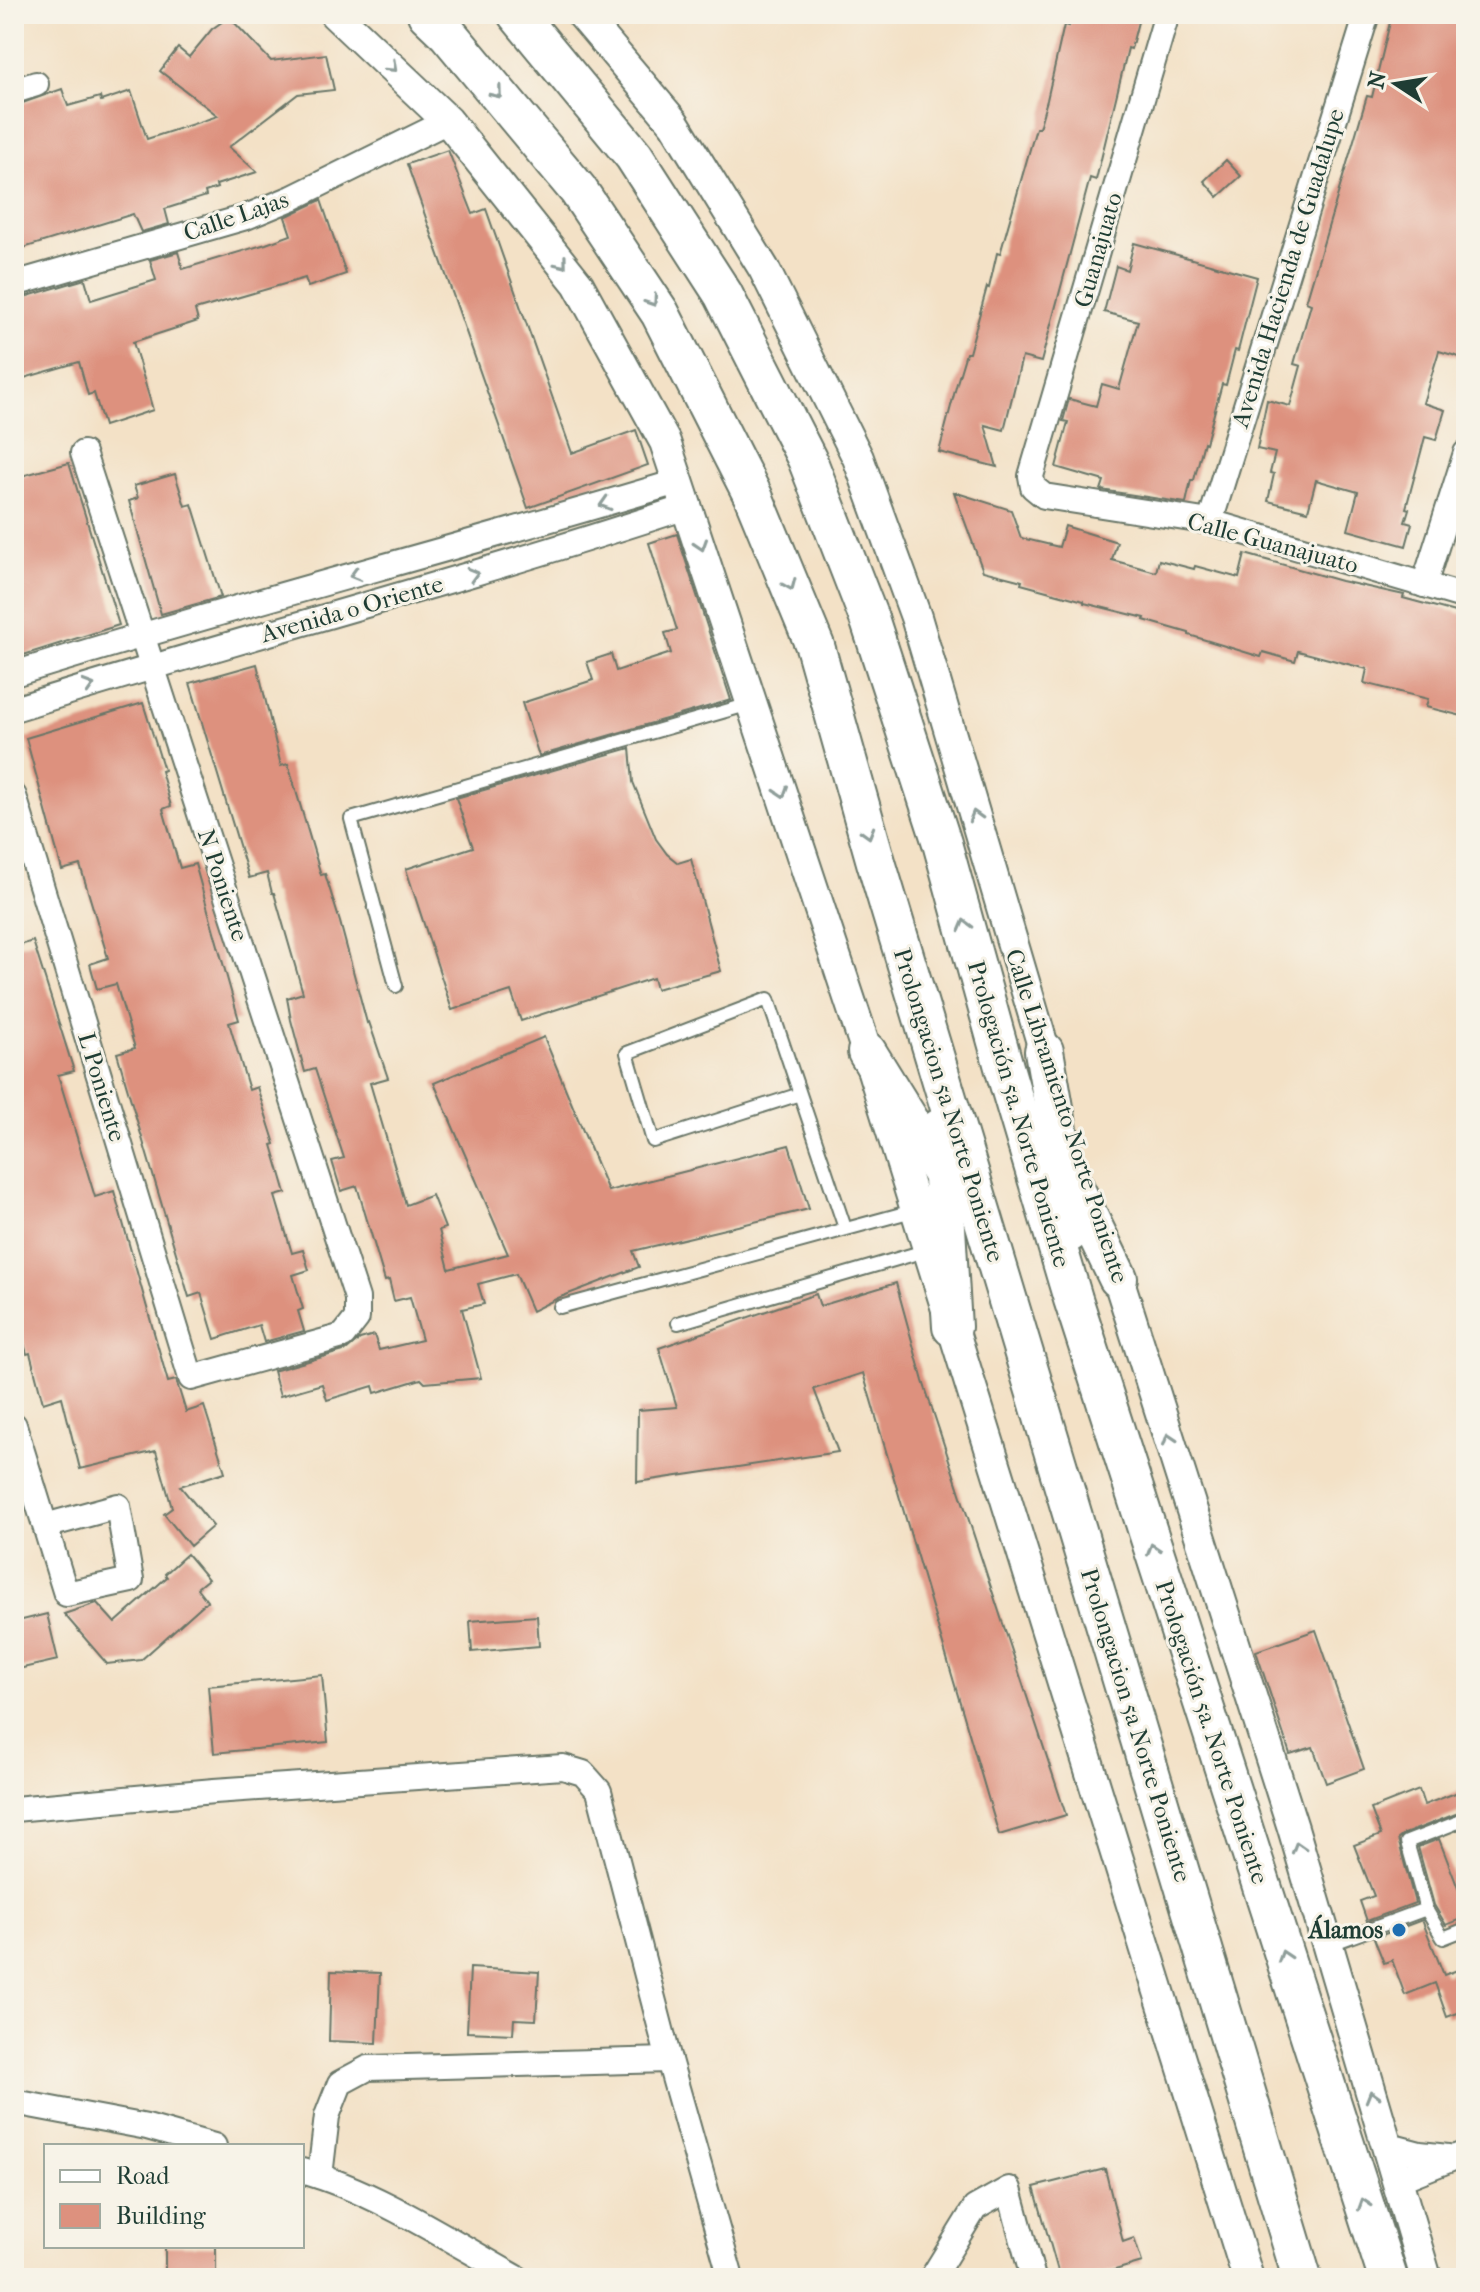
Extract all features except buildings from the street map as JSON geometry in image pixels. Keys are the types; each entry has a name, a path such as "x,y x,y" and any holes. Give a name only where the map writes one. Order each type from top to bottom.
{"main road":[{"name":"Prolongacion 5a Norte Poniente","path":"427,14 448,34 586,203 660,313 753,496 815,646 936,1061 1302,2278"},
{"name":"Prologación 5a. Norte Poniente","path":"517,14 634,156 723,294 807,459 870,621 942,843 1073,1299 1388,2278"},
{"path":"1044,1051 1065,1170 1073,1299"},
{"path":"867,1052 997,1265"},
{"path":"936,1061 952,1327"},
{"path":"1004,1067 1065,1170 1118,1278"}],"street":[{"path":"335,14 448,121 578,284 665,442 867,1052 1248,2278"},
{"name":"Calle Libramiento Norte Poniente","path":"582,14 674,123 756,255 858,458 916,617 1044,1051 1328,1945 1426,2278"},
{"name":"Guanajuato","path":"1033,487 1031,476 1167,14"},
{"name":"Avenida Hacienda de Guadalupe","path":"1210,522 1367,14"},
{"name":"Calle Lajas","path":"14,284 246,217 292,198 448,121"},
{"name":"N Poniente","path":"83,453 357,1298 357,1318 343,1336 191,1378"},
{"path":"1424,585 1466,453"},
{"name":"Calle Guanajuato","path":"1033,487 1044,496 1210,522 1466,597"},
{"name":"Avenida o Oriente","path":"14,674 142,634 524,528 684,494"},
{"name":"Avenida o Oriente","path":"14,709 152,666 548,553 684,494"},
{"name":"L Poniente","path":"14,796 191,1378"},
{"path":"14,1425 45,1526"},
{"path":"14,1809 230,1790 563,1767 583,1773 599,1791 669,2060 731,2278"},
{"path":"517,2278 401,2213 311,2173 340,2083 368,2068 669,2060"},
{"path":"14,2102 147,2127 207,2144"},
{"path":"1386,2145 1420,2154 1460,2155"},
{"path":"1398,2180 1460,2155"},
{"path":"932,2278 975,2208 1009,2189 1033,2278"}],"lane":[{"path":"396,986 351,819 753,703"},
{"path":"800,1094 653,1141 627,1053 768,999 800,1094 845,1228"},
{"path":"560,1307 916,1210"},
{"path":"678,1323 928,1250"},
{"path":"1466,1819 1407,1842 1426,1909 1443,1938 1466,1929"},
{"path":"1328,1945 1426,1909"}],"place":[{"name":"Álamos","path":"1399,1930"}]}
